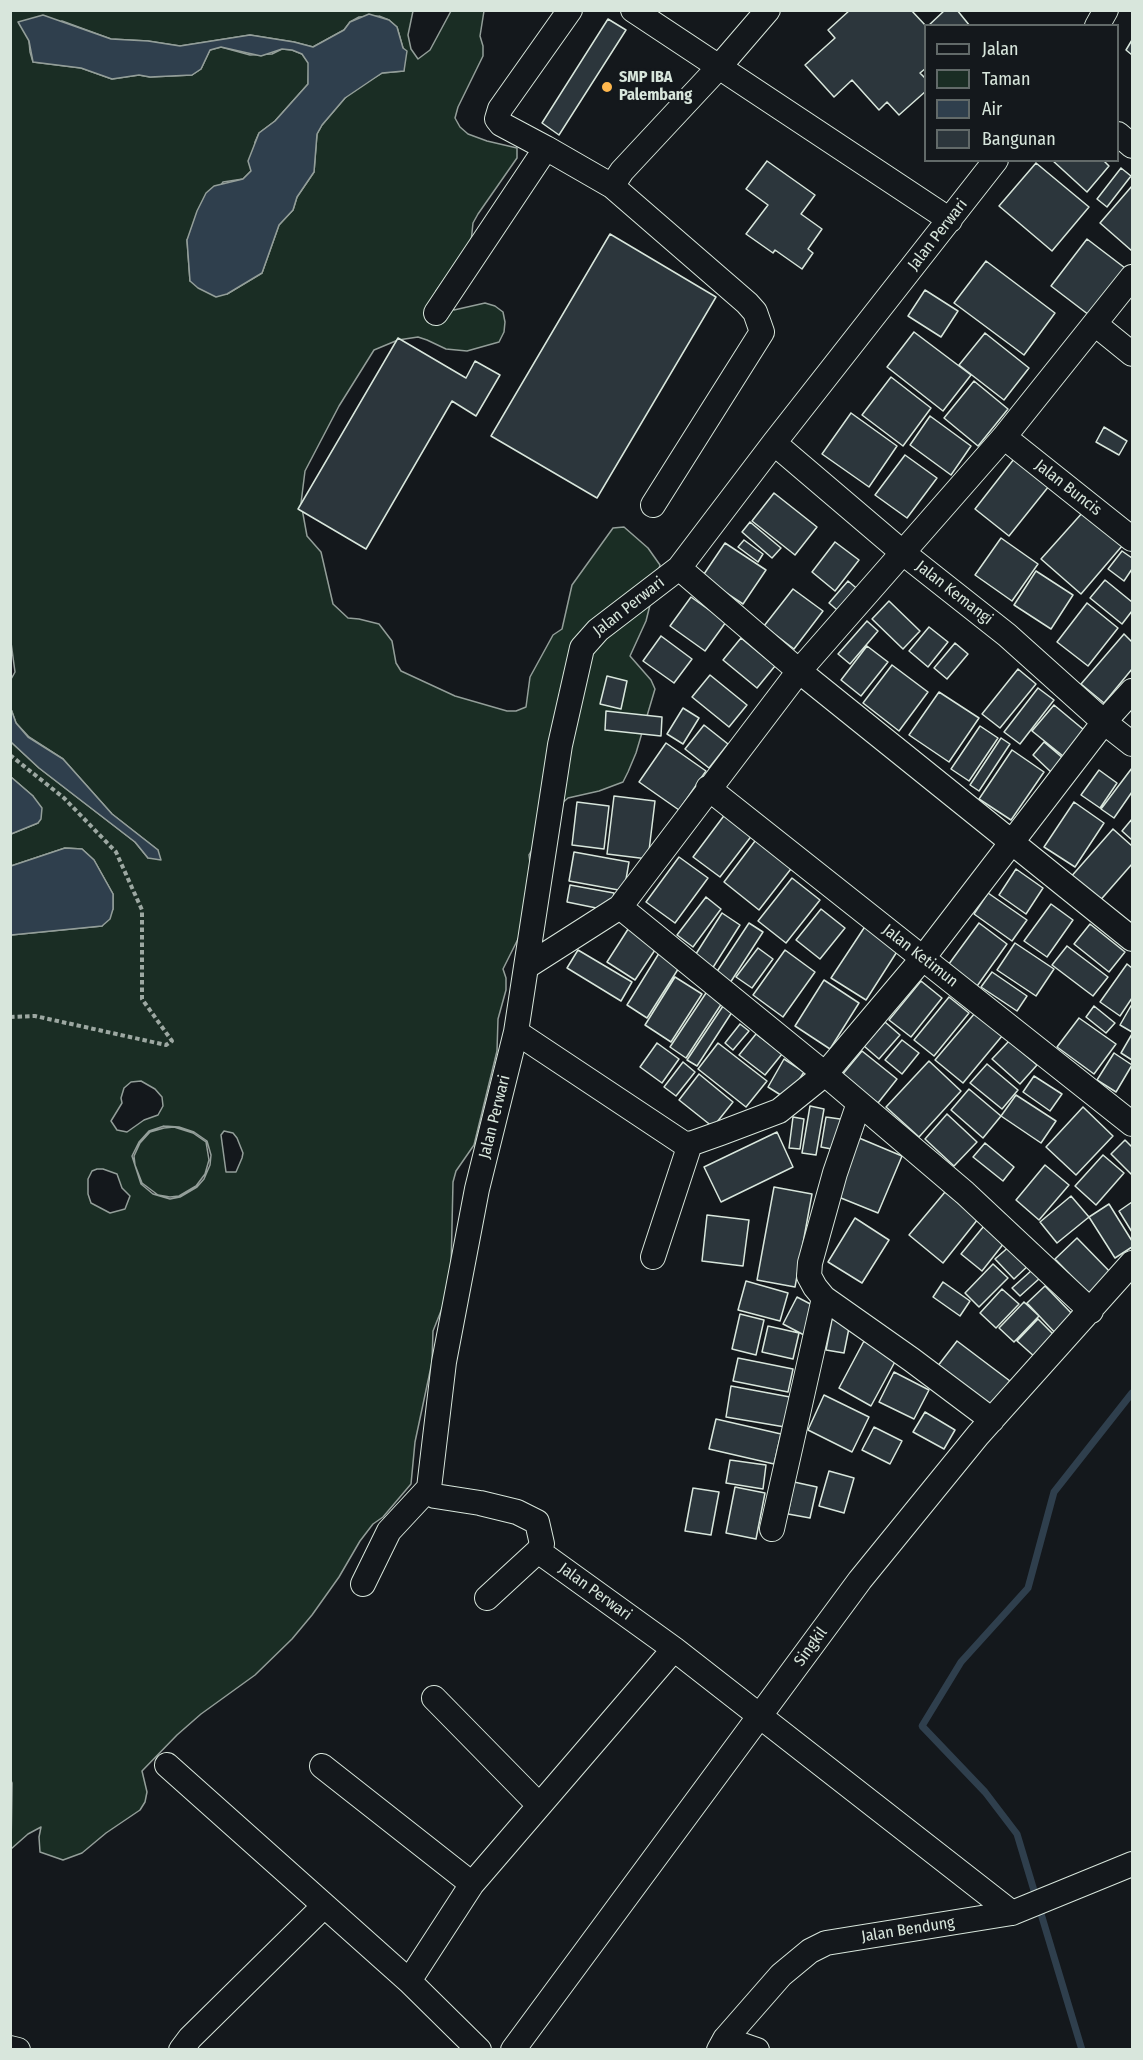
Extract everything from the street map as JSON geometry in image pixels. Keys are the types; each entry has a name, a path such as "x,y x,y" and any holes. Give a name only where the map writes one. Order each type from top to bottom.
{"street":[{"path":"570,10 500,109 497,119 501,124 612,186 747,303 755,312 761,326 762,332 759,339 653,506"},
{"path":"633,10 950,220"},
{"path":"612,186 622,171 719,67 768,10"},
{"path":"1097,24 1106,10"},
{"path":"1119,135 1132,146"},
{"path":"436,313 546,148"},
{"name":"Jalan Perwari","path":"429,1488 444,1362 477,1189 516,1032 560,745 582,648 598,630 679,568 994,162"},
{"path":"526,967 620,908 798,671 1004,437 1132,277"},
{"path":"1095,324 1132,354"},
{"name":"Jalan Buncis","path":"1004,437 1132,539"},
{"name":"Jalan Kemangi","path":"774,443 902,552 1007,635 1104,722 1132,744"},
{"path":"679,568 798,671 1132,939"},
{"path":"516,1032 683,1143 690,1144 779,1111 825,1074 923,958 1104,722 1132,691"},
{"name":"Jalan Ketimun","path":"708,788 1132,1124"},
{"path":"620,908 825,1074 965,1193 1091,1311"},
{"path":"859,1103 835,1173 810,1263 809,1276 814,1287 824,1298 992,1420"},
{"path":"653,1257 690,1144"},
{"name":"Singkil","path":"513,2049 860,1580 992,1420 1130,1270"},
{"path":"772,1529 824,1298"},
{"path":"363,1584 389,1531 429,1488 431,1494 435,1496 480,1503 531,1518 538,1524 542,1544 538,1551 487,1598"},
{"name":"Jalan Perwari","path":"538,1551 674,1649 1015,1912"},
{"path":"409,1981 472,1884 674,1649"},
{"path":"434,1698 539,1805"},
{"path":"167,1765 409,1981 479,2049"},
{"path":"322,1766 472,1884"},
{"name":"Jalan Bendung","path":"722,2044 781,1975 810,1951 826,1943 1015,1912 1132,1864"},
{"path":"182,2049 190,2038 324,1906"},
{"path":"722,2044 757,2049"},
{"path":"10,2048 18,2049"}],"path":[{"path":"10,755 64,798 116,852 142,910 142,999 172,1041 166,1045 35,1016 10,1017"}],"green space":[{"path":"11,11 413,11 408,35 411,49 418,59 430,50 451,11 484,11 480,36 483,56 455,118 468,134 517,148 517,158 473,223 471,242 436,291 454,310 485,303 495,306 503,312 504,332 499,342 467,351 446,349 418,337 398,340 374,350 339,406 305,471 301,503 307,536 321,552 333,604 348,618 379,624 392,641 396,663 401,671 455,696 507,711 516,711 526,707 530,677 553,635 562,629 572,585 613,528 624,527 648,548 660,565 646,621 630,656 651,680 655,689 636,753 623,782 599,791 568,798 560,805 529,855 533,886 524,927 503,969 506,990 498,1019 497,1051 474,1145 456,1171 453,1182 451,1270 445,1301 433,1331 432,1362 415,1442 411,1484 383,1517 373,1524 339,1577 292,1639 255,1675 201,1714 177,1735 142,1771 147,1792 140,1810 82,1853 63,1860 40,1852 41,1827 28,1834 11,1849 11,935 102,926 113,909 113,894 94,860 82,849 65,848 11,866 11,834 38,823 33,796 11,777 11,742 39,768 135,842 148,858 158,850 112,814 63,759 29,737 16,723 11,709 10,681 15,672 10,635","holes":["379,16 389,20 397,27 403,48 404,71 382,73 353,90 322,125 317,134 314,172 297,197 293,210 279,225 262,273 227,294 190,281 187,240 223,182 243,179 251,171 255,142 259,133 275,121 308,84 309,63 302,54 282,49 272,54 250,55 221,47 210,50 201,69 192,75 150,77 139,75 112,79 81,68 33,62 29,41 62,21 111,39 180,46 250,35 313,47 344,30 350,22 359,17","141,1081 155,1089 162,1097 163,1106 158,1115 144,1120 127,1132 117,1130 111,1121 122,1103 124,1088 131,1082","164,1126 179,1127 194,1132 207,1141 211,1155 210,1165 204,1179 197,1187 180,1197 170,1199 153,1194 141,1184 132,1156 139,1142 149,1131","224,1131 233,1133 237,1138 243,1153 236,1172 226,1172 221,1135","97,1169 117,1174 122,1188 130,1196 125,1209 110,1213 91,1203 88,1194 88,1179 92,1171"]},
{"path":"174,1127 193,1133 206,1142 209,1160 205,1174 196,1186 179,1196 170,1197 158,1195 142,1183 134,1156 140,1143 150,1132"}],"water":[{"path":"369,14 389,20 397,27 403,48 407,51 404,71 382,73 345,98 322,125 317,134 314,172 297,197 293,210 279,225 262,273 227,294 216,297 190,281 187,240 197,211 206,193 214,186 243,179 251,171 248,161 259,133 275,121 308,84 308,63 302,54 282,49 261,56 221,47 210,50 201,69 192,75 150,77 139,75 112,79 81,68 33,62 29,41 18,22 43,15 111,39 180,46 250,35 313,47 344,30 350,22"},
{"path":"11,709 16,723 28,737 63,759 112,814 158,850 161,860 148,858 135,842 39,768 11,742"},
{"path":"11,777 33,796 42,808 41,819 38,823 11,834"},
{"path":"65,848 82,849 94,860 113,894 110,919 102,926 11,935 11,866"}],"building":[{"path":"850,10 911,10 924,24 924,70 920,73 924,77 924,93 899,115 887,102 879,110 852,80 834,97 805,65 835,38 828,30"},
{"path":"945,10 957,10 968,24 930,24"},
{"path":"608,19 626,30 559,135 542,123"},
{"path":"1132,40 1132,55 1126,50"},
{"path":"767,161 815,195 801,214 822,229 808,249 813,253 802,269 775,250 773,253 746,234 768,205 746,189"},
{"path":"1054,162 1105,162 1109,166 1087,192"},
{"path":"1036,163 1089,207 1052,251 999,206"},
{"path":"1121,168 1131,176 1107,207 1097,199"},
{"path":"1132,186 1132,251 1100,223"},
{"path":"610,234 716,297 597,498 491,436"},
{"path":"1087,239 1125,268 1089,315 1051,286"},
{"path":"986,261 1055,313 1024,355 954,303"},
{"path":"925,290 958,311 941,337 908,316"},
{"path":"914,332 971,375 943,411 887,367"},
{"path":"985,333 1029,368 1004,400 959,365"},
{"path":"398,338 466,378 475,361 500,375 476,416 452,401 366,549 298,509"},
{"path":"891,377 931,408 903,446 862,415"},
{"path":"974,381 1008,409 978,446 944,418"},
{"path":"851,413 897,446 869,487 822,454"},
{"path":"930,416 971,446 951,475 910,445"},
{"path":"1104,427 1127,441 1119,455 1096,442"},
{"path":"905,455 937,478 907,518 875,495"},
{"path":"1014,459 1049,486 1009,536 975,509"},
{"path":"774,493 817,527 795,555 752,521"},
{"path":"1083,512 1122,546 1081,594 1041,559"},
{"path":"750,522 781,548 772,558 742,532"},
{"path":"1001,538 1038,564 1012,601 975,575"},
{"path":"744,540 763,554 758,562 738,547"},
{"path":"835,542 859,560 835,591 812,572"},
{"path":"725,543 766,570 743,604 702,577"},
{"path":"1122,551 1132,558 1132,569 1124,581 1108,569"},
{"path":"1036,571 1073,595 1051,629 1014,605"},
{"path":"1105,580 1132,602 1132,611 1122,624 1090,598"},
{"path":"848,581 861,592 842,614 829,603"},
{"path":"793,589 823,611 794,649 764,626"},
{"path":"691,597 726,622 705,651 670,626"},
{"path":"889,601 920,631 903,649 872,619"},
{"path":"1087,603 1118,628 1088,666 1057,642"},
{"path":"867,621 878,631 850,664 838,654"},
{"path":"929,627 948,642 928,667 909,651"},
{"path":"1124,634 1132,642 1132,669 1104,703 1081,684"},
{"path":"661,636 692,659 674,683 643,661"},
{"path":"741,638 775,666 757,688 723,660"},
{"path":"955,643 968,654 947,679 934,668"},
{"path":"867,646 888,662 861,696 841,680"},
{"path":"892,665 928,692 899,731 863,703"},
{"path":"1018,669 1036,684 1000,728 982,714"},
{"path":"710,675 747,705 729,727 692,697"},
{"path":"607,676 627,681 621,709 600,704"},
{"path":"1038,688 1054,700 1020,744 1004,732"},
{"path":"939,692 979,718 949,762 909,735"},
{"path":"1054,705 1084,730 1063,756 1032,731"},
{"path":"683,708 699,718 683,744 667,734"},
{"path":"606,711 662,717 661,736 605,730"},
{"path":"704,725 728,744 709,768 685,749"},
{"path":"980,726 998,738 969,781 951,769"},
{"path":"1001,738 1010,744 979,791 970,785"},
{"path":"1044,742 1064,759 1052,773 1033,755"},
{"path":"666,743 706,771 679,810 639,782"},
{"path":"1012,750 1044,772 1011,820 979,799"},
{"path":"1132,768 1132,792 1114,818 1101,809"},
{"path":"1099,770 1117,783 1100,808 1081,795"},
{"path":"614,796 655,801 648,859 607,854"},
{"path":"577,802 609,806 604,849 572,845"},
{"path":"1074,802 1104,823 1075,867 1044,847"},
{"path":"726,813 753,834 720,877 693,857"},
{"path":"1132,819 1132,840 1122,831"},
{"path":"1113,829 1132,846 1132,864 1097,904 1069,879"},
{"path":"758,837 794,865 759,910 724,882"},
{"path":"574,852 629,862 624,891 569,881"},
{"path":"679,857 708,878 675,923 646,902"},
{"path":"1016,869 1043,888 1026,914 999,895"},
{"path":"792,878 820,900 786,943 758,921"},
{"path":"570,885 614,893 611,911 567,902"},
{"path":"988,893 1027,920 1012,941 974,914"},
{"path":"706,897 721,909 693,947 677,935"},
{"path":"1051,904 1073,920 1047,957 1024,941"},
{"path":"821,909 845,928 820,959 796,940"},
{"path":"722,913 740,925 712,969 694,957"},
{"path":"632,923 661,941 635,980 607,962"},
{"path":"749,923 763,932 728,986 714,976"},
{"path":"979,923 1007,944 975,989 946,968"},
{"path":"1090,924 1125,952 1109,972 1074,944"},
{"path":"866,925 900,947 866,1000 831,978"},
{"path":"1015,943 1054,969 1036,996 997,970"},
{"path":"1067,946 1108,977 1093,996 1052,965"},
{"path":"758,948 773,959 752,988 736,977"},
{"path":"578,950 632,982 621,1001 567,968"},
{"path":"661,950 682,963 647,1018 627,1005"},
{"path":"785,950 815,972 783,1017 753,995"},
{"path":"1127,964 1132,968 1132,998 1120,1016 1100,1002"},
{"path":"992,972 1027,996 1017,1011 981,987"},
{"path":"675,977 702,994 671,1042 645,1025"},
{"path":"824,980 859,1003 830,1049 795,1026"},
{"path":"921,981 942,998 911,1037 889,1020"},
{"path":"708,990 724,1000 686,1058 670,1047"},
{"path":"949,997 969,1013 934,1056 914,1040"},
{"path":"725,1003 734,1009 697,1066 687,1060"},
{"path":"1132,1004 1132,1032 1120,1025"},
{"path":"1094,1006 1115,1023 1106,1033 1086,1017"},
{"path":"975,1013 1002,1036 963,1083 935,1060"},
{"path":"1079,1018 1116,1044 1094,1074 1057,1047"},
{"path":"885,1022 900,1035 879,1059 864,1046"},
{"path":"740,1024 749,1031 733,1050 725,1043"},
{"path":"756,1034 782,1054 765,1075 739,1055"},
{"path":"1132,1034 1132,1060 1121,1053"},
{"path":"902,1040 919,1053 902,1074 885,1060"},
{"path":"1009,1041 1037,1065 1020,1084 992,1059"},
{"path":"657,1043 679,1059 662,1083 640,1067"},
{"path":"718,1043 767,1081 746,1107 698,1069"},
{"path":"862,1051 897,1079 878,1103 842,1075"},
{"path":"1114,1053 1132,1065 1116,1092 1097,1080"},
{"path":"784,1059 804,1072 787,1099 768,1087"},
{"path":"929,1061 961,1091 919,1137 886,1107"},
{"path":"683,1062 695,1072 676,1096 664,1087"},
{"path":"987,1064 1018,1090 1002,1109 970,1083"},
{"path":"699,1074 733,1102 713,1127 679,1100"},
{"path":"1034,1076 1062,1094 1050,1111 1023,1092"},
{"path":"969,1089 1001,1116 983,1138 951,1110"},
{"path":"1016,1095 1056,1121 1041,1143 1001,1116"},
{"path":"810,1106 824,1109 816,1155 802,1153"},
{"path":"1083,1107 1113,1136 1076,1175 1046,1147"},
{"path":"947,1114 977,1142 954,1166 925,1139"},
{"path":"793,1117 804,1119 800,1149 789,1148"},
{"path":"826,1117 847,1120 842,1151 821,1147"},
{"path":"777,1132 793,1167 721,1202 704,1167"},
{"path":"859,1138 902,1156 878,1213 836,1196"},
{"path":"1125,1140 1132,1147 1132,1175 1111,1154"},
{"path":"985,1143 1014,1167 1003,1181 973,1157"},
{"path":"1103,1155 1124,1173 1096,1205 1075,1186"},
{"path":"1045,1165 1069,1185 1039,1220 1016,1200"},
{"path":"774,1187 812,1194 795,1287 757,1280"},
{"path":"945,1192 978,1219 943,1263 909,1235"},
{"path":"1071,1196 1089,1217 1057,1243 1040,1222"},
{"path":"1132,1202 1132,1232 1119,1211"},
{"path":"1109,1204 1132,1241 1132,1247 1115,1258 1089,1217"},
{"path":"707,1215 749,1220 743,1266 702,1261"},
{"path":"855,1218 889,1240 862,1283 828,1262"},
{"path":"988,1221 1008,1238 982,1271 961,1254"},
{"path":"1077,1238 1115,1277 1093,1298 1055,1259"},
{"path":"1011,1245 1030,1264 1014,1279 995,1259"},
{"path":"993,1264 1008,1278 979,1307 965,1293"},
{"path":"1032,1270 1040,1278 1020,1296 1012,1288"},
{"path":"746,1281 788,1293 780,1321 738,1310"},
{"path":"943,1282 970,1301 960,1316 933,1297"},
{"path":"1045,1286 1077,1319 1059,1337 1027,1303"},
{"path":"1002,1289 1019,1304 996,1328 980,1313"},
{"path":"797,1297 818,1308 804,1335 783,1324"},
{"path":"1024,1302 1039,1316 1014,1342 999,1328"},
{"path":"740,1314 764,1320 756,1355 732,1349"},
{"path":"832,1319 850,1323 844,1353 826,1350"},
{"path":"1038,1319 1055,1336 1035,1357 1017,1341"},
{"path":"768,1326 799,1333 793,1359 762,1352"},
{"path":"864,1341 897,1358 871,1406 839,1388"},
{"path":"957,1341 1010,1381 990,1408 937,1367"},
{"path":"738,1358 793,1369 788,1392 733,1381"},
{"path":"894,1372 929,1390 914,1419 879,1402"},
{"path":"731,1386 790,1397 785,1427 726,1417"},
{"path":"824,1395 869,1417 852,1452 808,1430"},
{"path":"925,1412 955,1430 944,1449 913,1432"},
{"path":"716,1419 781,1434 774,1464 709,1449"},
{"path":"874,1427 902,1441 890,1464 862,1450"},
{"path":"730,1460 766,1465 763,1489 726,1483"},
{"path":"829,1471 854,1478 844,1513 819,1506"},
{"path":"794,1482 817,1487 810,1518 788,1514"},
{"path":"735,1487 765,1493 756,1539 726,1533"},
{"path":"693,1488 719,1492 711,1535 685,1531"}],"waterway":[{"path":"1082,2050 1017,1834 985,1792 922,1726 961,1662 1028,1588 1054,1492 1132,1393"}],"place":[{"name":"SMP IBA Palembang","path":"607,87"}]}
